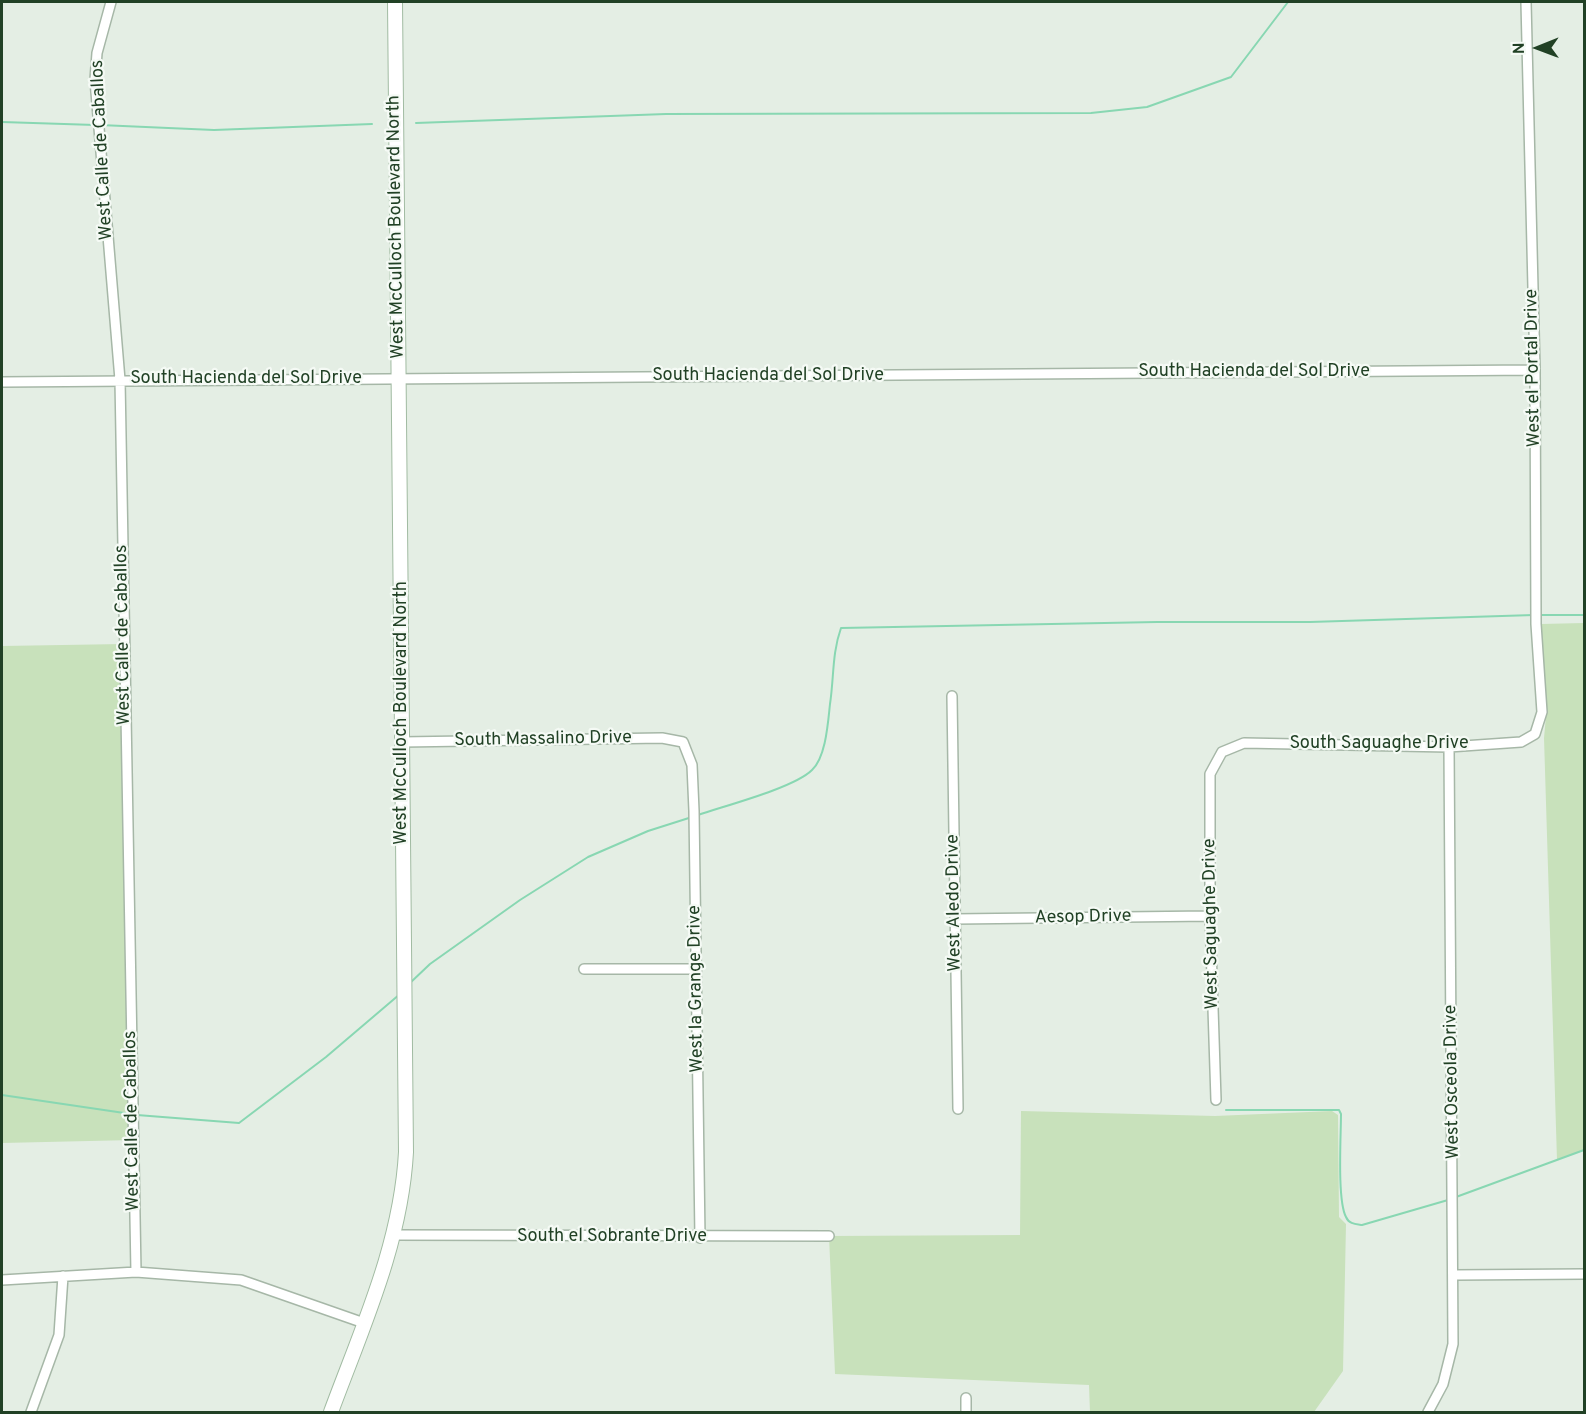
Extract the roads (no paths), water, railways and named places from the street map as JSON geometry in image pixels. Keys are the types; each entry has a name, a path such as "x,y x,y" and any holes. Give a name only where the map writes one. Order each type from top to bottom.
{"main road":[{"name":"West McCulloch Boulevard North","path":"332,1413 394,1235 403,1191 406,1152 395,2"}],"street":[{"name":"West Calle de Caballos","path":"111,2 97,53 95,80 120,380 136,1272"},
{"name":"West el Portal Drive","path":"1526,2 1535,370 1536,624 1542,712 1535,734"},
{"name":"South Hacienda del Sol Drive","path":"2,381 1535,370"},
{"name":"West Aledo Drive","path":"952,696 958,1109"},
{"name":"South Saguaghe Drive","path":"1222,752 1244,743 1449,747 1521,742 1535,734"},
{"name":"South Massalino Drive","path":"402,742 662,738 683,742"},
{"name":"West la Grange Drive","path":"683,742 692,765 700,1238"},
{"name":"West Osceola Drive","path":"1428,1413 1443,1384 1453,1344 1455,1275 1449,747"},
{"name":"West Saguaghe Drive","path":"1216,1100 1210,916 1210,774 1222,752"},
{"name":"Aesop Drive","path":"955,919 1210,916"},
{"path":"584,969 697,969"},
{"name":"South el Sobrante Drive","path":"394,1235 700,1238 829,1236"},
{"path":"2,1281 136,1272 241,1280 364,1323"},
{"path":"1455,1275 1584,1274"},
{"path":"31,1413 59,1335 63,1276"},
{"path":"966,1398 966,1413"}],"waterway":[{"path":"416,123 666,114 1091,113 1147,107 1231,77 1288,2"},
{"path":"2,122 95,125"},
{"path":"100,125 214,130 372,124"},
{"path":"698,815 790,783 803,777 817,764 826,739 835,656 841,628 1157,622 1310,622 1534,615"},
{"path":"1539,615 1584,615"},
{"path":"410,983 430,964 520,900 588,857 648,831 692,817"},
{"path":"137,1115 239,1123 326,1057 400,994"},
{"path":"2,1095 131,1114"},
{"path":"1226,1110 1339,1110 1341,1114 1341,1197 1346,1217 1352,1223 1362,1225 1448,1200"},
{"path":"1456,1197 1584,1150"}]}
